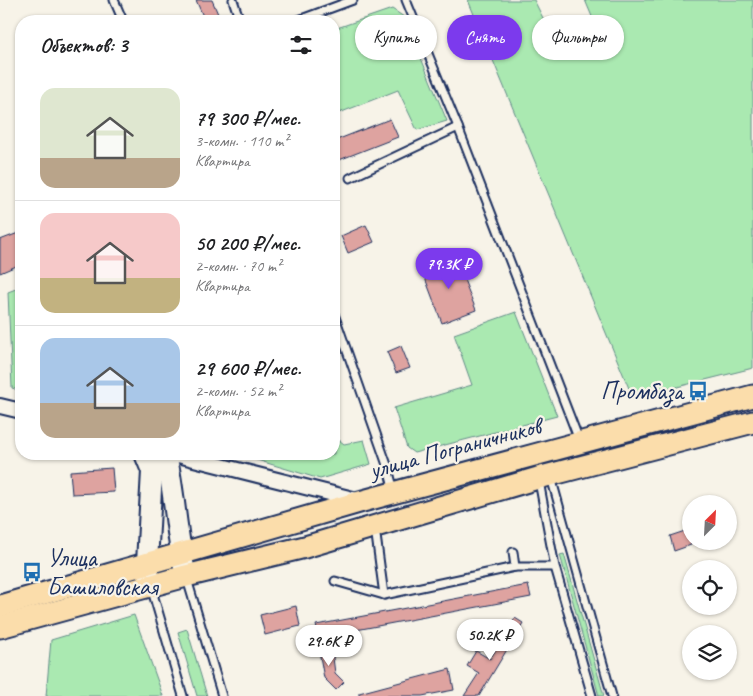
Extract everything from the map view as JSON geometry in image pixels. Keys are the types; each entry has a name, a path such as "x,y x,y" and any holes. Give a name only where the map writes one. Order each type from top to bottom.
{"main road":[{"name":"улица Пограничников","path":"0,606 363,501 580,443 750,411"},
{"name":"улица Пограничников","path":"0,627 186,576 296,549 544,477 750,411"},
{"path":"147,460 152,471 147,563 151,587"},
{"path":"167,460 186,576"}],"street":[{"path":"0,406 15,410"},
{"path":"197,460 330,495 363,501"}],"lane":[{"path":"114,0 120,15"},
{"path":"232,0 238,15"},
{"path":"312,15 353,0"},
{"path":"406,0 458,127 580,443"},
{"path":"350,178 458,127"},
{"path":"340,331 387,466 394,493"},
{"path":"544,477 555,567 592,696"},
{"path":"544,477 612,696"},
{"path":"375,526 384,595"},
{"path":"513,552 515,568"},
{"path":"335,581 384,595 515,568 555,567"},
{"path":"186,576 222,696"},
{"path":"151,587 182,696"}],"green space":[{"path":"468,0 534,0 542,15 532,15 532,60 624,60 624,15 591,15 585,0 753,0 753,368 633,398 493,60 522,60 522,15 474,15"},
{"path":"392,9 401,15 375,15"},
{"path":"355,22 355,60 422,60 447,121 417,130 398,90 340,113 340,27"},
{"path":"15,289 15,389 12,388 8,292"},
{"path":"516,312 557,416 414,453 407,448 394,408 472,385 454,334"},
{"path":"364,440 371,464 320,479 257,460 340,460 340,441 344,444"},
{"path":"564,554 604,696 599,696 560,555"},
{"path":"134,615 163,696 46,696 51,640"},
{"path":"187,629 207,696 197,696 178,632"}],"building":[{"path":"196,0 212,0 218,15 202,15"},
{"path":"390,119 398,137 340,160 340,139"},
{"path":"366,225 374,242 348,253 341,236"},
{"path":"15,234 15,267 0,273 0,240"},
{"path":"455,257 476,310 442,323 422,270"},
{"path":"401,346 410,368 396,373 387,352"},
{"path":"112,468 114,492 72,494 70,471"},
{"path":"682,532 682,548 674,551 670,536"},
{"path":"528,585 531,597 319,637 316,625"},
{"path":"296,606 300,626 265,635 260,615"},
{"path":"515,618 523,623 479,696 464,696 479,673 467,666 476,651 490,659"},
{"path":"321,645 335,649 333,658 335,673 344,682 336,690 324,678 319,651"},
{"path":"450,669 454,690 422,696 359,696 359,693"}],"place":[{"name":"Промбаза","path":"698,391"},
{"name":"Улица Башиловская","path":"32,572"}]}
